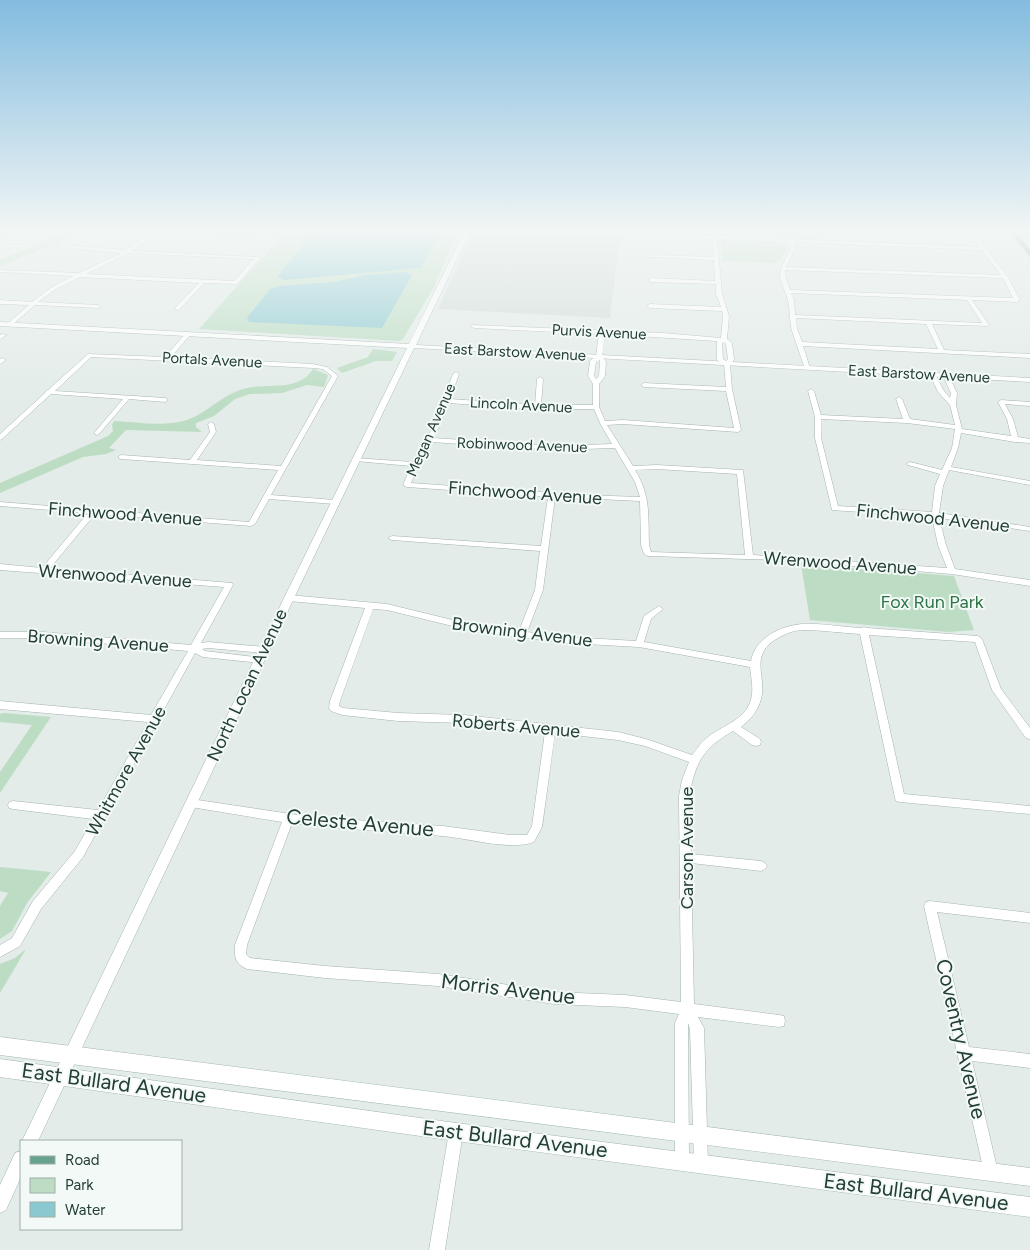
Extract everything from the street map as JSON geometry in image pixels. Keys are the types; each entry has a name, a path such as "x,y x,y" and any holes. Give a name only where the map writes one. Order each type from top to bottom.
{"main road":[{"name":"East Bullard Avenue","path":"0,1046 1030,1177"},
{"name":"East Bullard Avenue","path":"0,1068 456,1132 1030,1207"}],"street":[{"path":"4,324 32,307 32,304 53,288"},
{"path":"177,309 196,288"},
{"name":"North Locan Avenue","path":"30,1140 336,500 439,288"},
{"path":"719,288 727,324 724,340"},
{"path":"807,368 791,316 791,300 788,291 1017,300 1011,288"},
{"path":"791,316 986,325 969,298"},
{"path":"0,302 98,307"},
{"path":"650,306 724,309"},
{"path":"928,322 942,352"},
{"name":"East Barstow Avenue","path":"4,324 1030,380"},
{"name":"Purvis Avenue","path":"474,326 724,340"},
{"path":"602,333 599,356 593,361 591,376 596,384 596,407 615,446 639,482 644,499 645,545 648,554"},
{"path":"170,358 191,334"},
{"path":"724,340 719,342 720,360 727,364"},
{"path":"603,423 623,422 738,430 729,389 727,364 731,360 729,343 724,340"},
{"path":"801,344 1030,356"},
{"name":"Portals Avenue","path":"48,392 90,355 313,366 333,372 334,381 284,468"},
{"path":"596,384 602,376 603,361 599,356"},
{"name":"Megan Avenue","path":"407,485 415,464 429,440 456,374"},
{"path":"933,375 941,392 954,405"},
{"path":"946,376 954,393 954,405 959,429 955,448 938,493 935,515 939,536 952,571"},
{"path":"538,407 540,379"},
{"path":"644,384 729,389"},
{"path":"811,391 818,417 907,422 1030,441"},
{"path":"0,438 48,392 165,400"},
{"path":"97,433 128,397"},
{"path":"899,399 907,422"},
{"name":"Lincoln Avenue","path":"446,401 538,407 596,407"},
{"path":"1015,440 1010,420 1001,402 1030,404"},
{"name":"Finchwood Avenue","path":"818,417 818,438 835,508 935,515 1030,530"},
{"path":"192,462 213,432 211,424"},
{"name":"Robinwood Avenue","path":"429,440 554,448 615,446"},
{"path":"121,457 284,468 268,495 336,500"},
{"path":"356,459 415,464"},
{"path":"910,464 1030,483"},
{"path":"630,468 657,467 740,472 749,556"},
{"name":"Finchwood Avenue","path":"407,485 644,499"},
{"name":"Finchwood Avenue","path":"0,504 250,524 268,495"},
{"path":"522,634 539,590 552,495"},
{"path":"44,571 92,512"},
{"path":"392,538 545,549"},
{"name":"Wrenwood Avenue","path":"648,554 749,556 952,571 1030,583"},
{"name":"Wrenwood Avenue","path":"0,567 229,585"},
{"name":"Whitmore Avenue","path":"4,950 16,942 38,905 79,854 229,585"},
{"name":"Browning Avenue","path":"289,598 370,605 397,609 473,628 568,640 639,644 755,665"},
{"name":"Roberts Avenue","path":"370,605 334,700 334,708 342,711 398,717 464,719 618,736 694,760"},
{"path":"639,644 647,618 659,609"},
{"name":"Carson Avenue","path":"701,1164 697,1028 688,1009 684,796 687,777 694,760 712,739 734,727 750,712 756,702 758,692 755,665 765,642 786,630 819,627 864,630"},
{"path":"1030,735 997,690 978,640 864,630 900,798 1030,810"},
{"name":"Browning Avenue","path":"0,634 43,635 194,648 203,654 262,655"},
{"path":"0,705 155,719"},
{"path":"734,727 756,742"},
{"path":"530,839 537,827 550,730"},
{"name":"Celeste Avenue","path":"191,803 232,807 289,818 376,828 472,834 520,841 530,839"},
{"path":"13,805 101,815"},
{"name":"Morris Avenue","path":"289,818 242,945 240,956 247,963 325,972 438,980 554,998 625,1001 779,1021"},
{"path":"685,858 761,866"},
{"name":"Coventry Avenue","path":"991,1172 930,906 1030,918"},
{"name":"Carson Avenue","path":"682,1161 681,1023 688,1009"},
{"path":"964,1053 1030,1061"},
{"path":"437,1250 456,1132"},
{"path":"0,1204 20,1161"}],"shaded area":[{"path":"447,288 614,288 610,318 438,309"}],"green space":[{"path":"235,288 433,288 403,339 399,341 199,329"},
{"path":"373,349 397,352 392,361 376,361 342,373 337,368 368,357"},
{"path":"313,369 328,375 324,387 307,385 282,393 250,394 235,399 214,416 196,423 196,427 202,432 126,430 109,448 116,450 106,454 83,457 0,493 0,483 108,436 113,431 112,425 114,421 155,424 188,420 234,392 252,387 290,384 307,376"},
{"name":"Fox Run Park","path":"801,564 954,576 974,630 949,632 810,620"},
{"path":"0,714 51,717 0,793 0,772 32,725 0,722"},
{"path":"0,867 51,872 27,903 12,931 0,939 0,906 8,893 0,891"},
{"path":"26,949 0,993 0,964 15,958"}],"water":[{"path":"404,288 382,328 249,322 247,318 270,289"}]}
